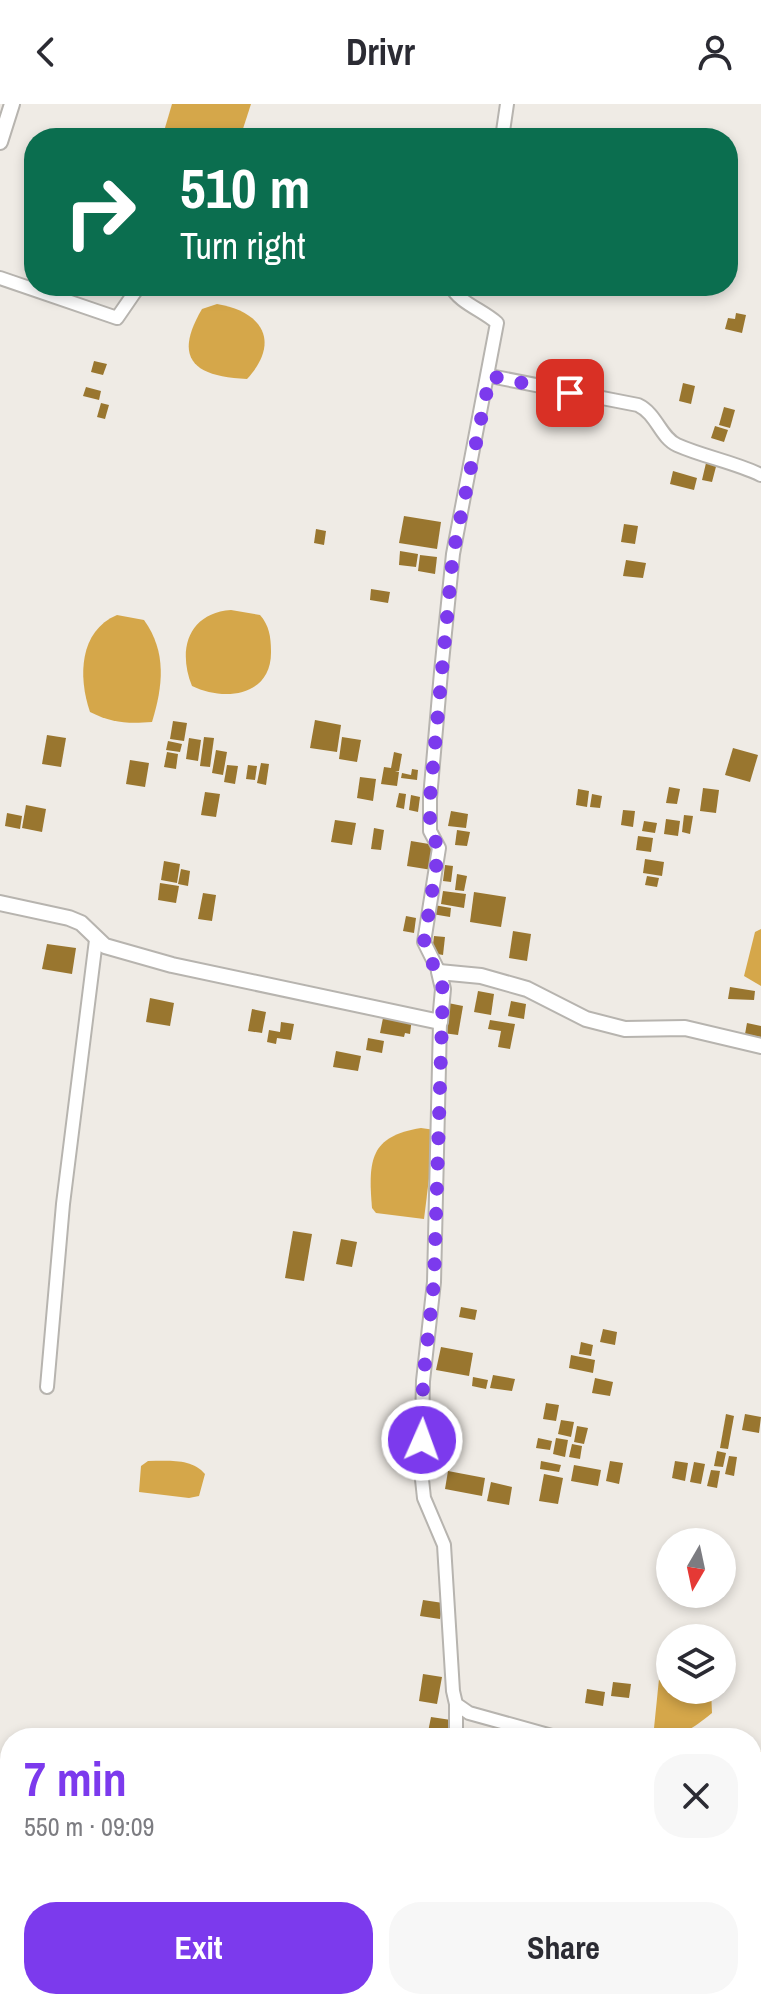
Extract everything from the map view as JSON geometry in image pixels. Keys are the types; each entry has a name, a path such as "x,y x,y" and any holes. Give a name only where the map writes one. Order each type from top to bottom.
{"street":[{"path":"0,142 12,104"},
{"path":"503,128 507,104"},
{"path":"0,278 24,286"},
{"path":"53,296 117,318 132,296"},
{"path":"456,1728 444,1545 424,1498 421,1470 423,1381 434,1282 443,989 439,972 424,942 439,848 430,831 430,798 453,554 490,376 497,323 484,310 459,296"},
{"path":"490,376 638,405 652,411 674,444 734,462 761,475"},
{"path":"0,903 69,918 81,923 105,946 172,965 440,1022"},
{"path":"47,1387 63,1204 96,940"},
{"path":"439,972 481,976 527,989 586,1019 625,1029 685,1028 761,1046"},
{"path":"456,1704 469,1713 523,1728"}],"shaded area":[{"path":"172,104 251,104 243,128 165,128"},
{"path":"217,304 245,313 262,330 263,352 247,379 201,369 193,362 189,352 193,326 202,309"},
{"path":"231,610 260,615 266,623 271,651 264,678 255,686 232,694 218,694 192,686 186,659 190,635 205,618"},
{"path":"117,615 144,620 156,644 161,670 152,722 120,722 90,712 84,684 85,656 95,632 104,622"},
{"path":"761,929 761,986 744,976 755,932"},
{"path":"421,1128 435,1130 424,1219 376,1213 372,1208 371,1176 376,1153 391,1137"},
{"path":"148,1461 179,1462 200,1469 205,1474 199,1496 189,1498 139,1492 141,1466"},
{"path":"656,1704 712,1704 712,1713 692,1728 654,1728"}],"building":[{"path":"736,313 746,315 742,333 725,329 728,318 735,319"},
{"path":"94,361 107,364 103,375 91,372"},
{"path":"683,383 695,386 691,404 679,401"},
{"path":"86,387 101,391 99,400 83,396"},
{"path":"101,403 109,405 105,419 97,417"},
{"path":"724,407 735,410 730,428 719,425"},
{"path":"715,426 728,430 724,442 711,438"},
{"path":"699,454 718,459 712,482 702,480 706,463 697,460"},
{"path":"673,471 697,478 694,490 670,484"},
{"path":"404,516 441,522 437,549 399,543"},
{"path":"624,524 638,526 635,544 621,542"},
{"path":"316,529 326,531 324,545 314,543"},
{"path":"400,551 418,554 416,567 399,565"},
{"path":"420,555 437,557 435,574 418,571"},
{"path":"626,560 646,563 643,578 623,576"},
{"path":"371,589 390,592 388,603 370,600"},
{"path":"315,720 341,725 337,752 310,748"},
{"path":"173,721 187,723 184,741 170,739"},
{"path":"47,735 66,738 61,767 42,764"},
{"path":"204,737 214,738 210,767 200,766"},
{"path":"342,737 361,740 357,762 339,759"},
{"path":"189,738 201,740 198,761 186,759"},
{"path":"168,741 182,744 180,752 166,750"},
{"path":"733,748 758,755 750,782 725,775"},
{"path":"216,750 227,752 223,775 212,773"},
{"path":"167,752 178,754 176,769 164,767"},
{"path":"394,752 402,754 399,771 395,772 399,772 397,786 381,784 384,767 391,768"},
{"path":"130,760 149,763 145,787 126,784"},
{"path":"261,763 269,764 266,785 257,783"},
{"path":"227,765 238,766 235,784 224,782"},
{"path":"248,765 257,766 255,780 246,779"},
{"path":"412,769 418,770 417,780 401,778 402,773 411,775"},
{"path":"360,777 376,779 373,801 357,798"},
{"path":"669,787 680,789 677,804 666,803"},
{"path":"703,788 719,790 716,813 700,811"},
{"path":"578,789 589,791 587,807 576,805"},
{"path":"205,792 220,794 216,817 201,815"},
{"path":"399,793 406,794 404,809 396,807"},
{"path":"592,794 602,796 600,808 590,807"},
{"path":"411,795 420,797 418,812 409,810"},
{"path":"26,805 46,809 42,832 22,828"},
{"path":"623,810 635,811 633,827 621,825"},
{"path":"451,811 468,814 466,828 448,826"},
{"path":"7,813 22,816 20,829 5,826"},
{"path":"684,815 693,816 690,834 682,832"},
{"path":"666,819 680,821 678,836 664,834"},
{"path":"335,820 356,823 352,845 331,842"},
{"path":"644,821 657,823 655,833 642,831"},
{"path":"374,828 384,830 381,850 371,849"},
{"path":"457,830 470,832 467,846 455,845"},
{"path":"638,836 653,838 651,852 636,850"},
{"path":"411,841 435,845 432,870 407,866"},
{"path":"645,859 664,862 662,876 643,873"},
{"path":"164,861 180,864 177,883 161,880"},
{"path":"445,865 453,866 451,882 443,881"},
{"path":"181,869 190,871 188,886 178,884"},
{"path":"457,874 467,876 464,891 455,890"},
{"path":"647,876 659,878 657,887 645,885"},
{"path":"160,883 179,886 176,903 158,900"},
{"path":"443,891 466,894 464,908 441,904"},
{"path":"474,892 506,897 501,927 470,922"},
{"path":"203,893 216,895 212,921 198,919"},
{"path":"434,905 451,908 450,917 432,914"},
{"path":"406,916 416,918 414,933 403,931"},
{"path":"513,931 531,934 527,961 509,958"},
{"path":"434,936 445,937 443,955 432,953"},
{"path":"47,944 76,948 72,974 42,969"},
{"path":"730,987 755,991 754,1000 728,999"},
{"path":"478,991 494,994 491,1015 474,1012"},
{"path":"150,998 174,1003 170,1026 146,1022"},
{"path":"511,1001 526,1004 524,1019 508,1016"},
{"path":"448,1003 463,1006 458,1035 443,1033"},
{"path":"252,1009 266,1012 262,1033 248,1031"},
{"path":"384,1013 412,1018 410,1034 405,1033 404,1037 380,1033"},
{"path":"490,1020 515,1024 510,1049 498,1047 501,1031 488,1029"},
{"path":"281,1022 294,1024 291,1040 277,1038 276,1044 267,1042 269,1030 280,1032"},
{"path":"747,1023 761,1026 761,1037 745,1034"},
{"path":"368,1038 384,1041 382,1053 366,1050"},
{"path":"336,1051 361,1056 358,1071 333,1067"},
{"path":"293,1231 312,1234 304,1281 285,1278"},
{"path":"341,1239 357,1242 352,1267 336,1264"},
{"path":"461,1307 477,1310 475,1320 459,1317"},
{"path":"603,1329 617,1332 615,1345 600,1342"},
{"path":"581,1342 593,1345 591,1356 579,1354"},
{"path":"441,1347 473,1353 469,1376 436,1370"},
{"path":"571,1355 595,1360 593,1373 569,1368"},
{"path":"493,1375 515,1379 512,1391 490,1388"},
{"path":"473,1377 488,1380 486,1389 472,1386"},
{"path":"595,1378 613,1382 610,1396 592,1393"},
{"path":"546,1403 559,1405 556,1421 543,1419"},
{"path":"726,1414 734,1416 728,1449 720,1448"},
{"path":"745,1414 761,1417 759,1433 742,1430"},
{"path":"561,1420 574,1422 571,1437 558,1434"},
{"path":"577,1426 588,1428 584,1444 574,1442"},
{"path":"427,1428 447,1431 443,1456 422,1452"},
{"path":"538,1438 552,1441 550,1450 536,1448"},
{"path":"556,1438 568,1440 565,1457 553,1454"},
{"path":"572,1444 582,1446 580,1459 569,1457"},
{"path":"717,1451 726,1453 723,1467 714,1466"},
{"path":"729,1456 737,1457 734,1476 725,1474"},
{"path":"541,1461 561,1465 559,1472 540,1469"},
{"path":"610,1461 623,1463 619,1484 606,1481"},
{"path":"675,1461 688,1463 685,1481 672,1478"},
{"path":"694,1462 705,1464 701,1484 690,1482"},
{"path":"574,1465 601,1470 598,1486 571,1481"},
{"path":"711,1470 720,1471 717,1488 707,1486"},
{"path":"448,1471 485,1478 482,1496 445,1489"},
{"path":"544,1474 563,1478 558,1504 539,1501"},
{"path":"491,1482 512,1487 509,1505 487,1501"},
{"path":"423,1600 443,1603 440,1619 420,1616"},
{"path":"423,1674 442,1677 437,1704 419,1701"},
{"path":"613,1682 631,1684 629,1698 611,1696"},
{"path":"587,1689 605,1692 603,1706 585,1703"},
{"path":"431,1717 451,1720 450,1728 429,1728"}],"route":[{"path":"422,1440 423,1381 434,1282 439,1162 438,1065 443,989 439,972 424,942 439,848 430,831 430,798 453,554 471,455 490,376 570,393"}]}
